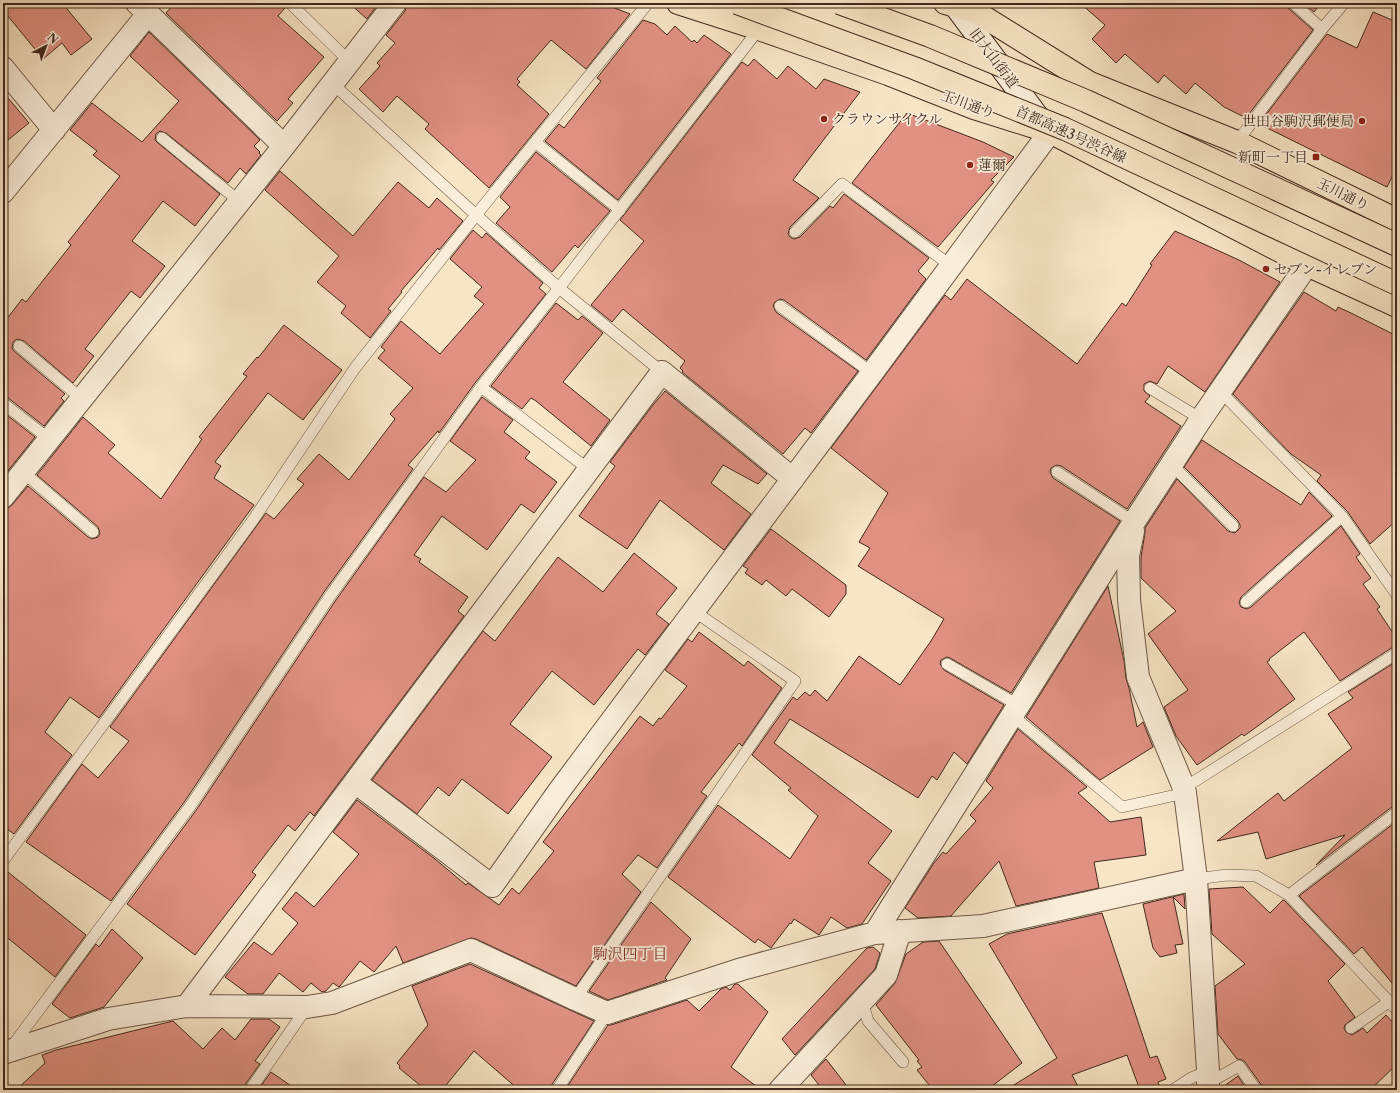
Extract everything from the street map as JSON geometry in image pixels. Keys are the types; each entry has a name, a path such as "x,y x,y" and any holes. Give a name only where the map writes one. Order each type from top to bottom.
{"highway":[{"name":"玉川通り","path":"678,3 759,29 888,74 974,108 1050,132 1307,265 1397,306"},
{"name":"首都高速3号渋谷線","path":"738,3 914,68 1065,129 1397,284"},
{"path":"839,3 930,36 1086,101 1397,245"},
{"name":"玉川通り","path":"950,4 979,7 1090,83 1236,142 1396,218"}],"street":[{"path":"3,497 240,202 395,3"},
{"name":"旧大山街道","path":"950,4 1050,132"},
{"path":"3,192 54,130 143,9 284,146"},
{"path":"3,68 54,130"},
{"path":"355,782 492,886 559,791 872,373 1050,132"},
{"path":"875,932 1134,522 1307,265"},
{"path":"186,1006 662,372 793,479"},
{"path":"1134,522 1128,564 1129,600 1138,677 1185,791 1196,879 1208,1081"},
{"path":"5,1055 108,1019 186,1006 307,1007 332,1003 471,950 607,1013 742,969 875,932 983,926 1196,879"},
{"path":"780,1090 886,975 900,931"}],"lane":[{"path":"290,3 350,62"},
{"path":"3,861 253,520 356,368 476,215 648,3"},
{"path":"1293,3 1322,29"},
{"path":"1236,142 1322,29 1344,3"},
{"path":"5,1055 191,805 330,596 481,387 620,210 759,29"},
{"path":"333,84 476,215 559,288 662,372"},
{"path":"162,138 240,202"},
{"path":"535,142 620,210"},
{"path":"795,232 842,184 951,266"},
{"path":"780,306 872,373"},
{"path":"19,346 82,399"},
{"path":"481,387 588,469"},
{"path":"1150,388 1202,419"},
{"path":"1221,392 1342,516 1397,595"},
{"path":"3,403 49,440"},
{"path":"1172,465 1234,526"},
{"path":"23,472 93,532"},
{"path":"1057,472 1134,522"},
{"path":"1246,602 1342,516"},
{"path":"575,999 795,681 694,611"},
{"path":"947,664 1015,710 1122,807 1185,791 1397,653"},
{"path":"1289,895 1397,812"},
{"path":"1196,879 1227,875 1256,876 1289,895 1394,1005 1351,1028"},
{"path":"862,1001 868,1021 903,1062"},
{"path":"250,1090 307,1007"},
{"path":"557,1090 607,1013"},
{"path":"1173,1090 1191,1078 1208,1081 1239,1066 1256,1090"}],"building":[{"path":"3,3 62,3 92,39 71,55 62,43 43,59 3,10"},
{"path":"175,3 283,3 285,8 278,16 324,57 288,99 293,103 277,121 166,13"},
{"path":"349,3 379,3 367,19"},
{"path":"407,3 602,3 630,14 586,69 551,40 517,79 520,82 517,85 549,114 489,188 425,129 429,124 397,96 383,112 359,89 380,66 377,63 395,43 386,35 405,11"},
{"path":"1080,3 1286,3 1288,8 1313,30 1246,118 1224,107 1195,83 1186,94 1164,75 1158,83 1125,54 1116,63 1092,39 1105,25"},
{"path":"1303,3 1321,3 1314,12"},
{"path":"1373,12 1397,22 1397,167 1387,187 1259,124 1327,34 1357,48"},
{"path":"643,20 655,24 667,35 675,26 692,42 694,40 697,43 704,35 731,54 618,200 545,141 559,124 564,128 601,81 597,78"},
{"path":"149,32 260,140 254,146 261,155 246,174 240,168 228,183 166,133 160,131 156,134 155,140 158,143 220,194 195,226 163,201 132,241 165,266 140,298 131,291 85,349 94,356 73,383 24,341 17,339 13,342 12,348 14,351 65,394 61,398 64,401 44,426 7,397 3,396 3,324 22,299 26,302 71,245 68,242 120,176 93,155 97,151 70,130 92,103 142,142 179,101 130,56"},
{"path":"754,59 777,79 788,66 816,89 824,79 860,92 793,180 819,198 790,227 788,234 790,237 794,239 800,237 830,206 833,208 844,194 929,258 918,271 926,279 866,360 784,300 780,299 775,302 773,306 776,312 858,371 811,433 805,428 783,454 682,372 683,371 680,368 685,361 623,309 612,322 591,305 644,241 620,220 742,62 748,66"},
{"path":"3,92 29,123 3,144"},
{"path":"907,113 983,142 1014,157 991,180 994,182 938,247 852,183"},
{"path":"536,152 610,211 578,248 575,245 552,272 496,223 510,207 500,197"},
{"path":"280,171 353,236 398,182 429,208 437,198 463,221 439,250 438,248 401,291 402,292 388,309 391,311 370,338 341,313 346,306 317,282 339,256 265,190"},
{"path":"473,230 482,238 486,233 543,283 539,288 546,294 475,383 439,433 438,431 408,465 413,469 324,592 185,801 111,901 26,842 82,764 98,778 129,741 110,727 266,513 274,519 304,484 297,479 319,454 349,480 395,419 390,414 413,388 378,358 385,350 381,347 401,321 440,354 484,304 474,296 482,287 450,259"},
{"path":"1175,231 1239,260 1280,282 1205,392 1168,366 1157,384 1150,381 1144,384 1144,391 1150,396 1145,402 1181,426 1127,509 1061,466 1057,465 1051,468 1050,472 1053,478 1120,521 1011,693 950,658 947,657 941,660 940,664 944,670 1004,705 967,764 954,752 937,780 932,776 918,798 790,719 774,743 892,831 868,863 891,881 862,924 847,928 831,917 819,935 794,919 771,948 758,939 755,943 668,877 718,805 790,859 818,816 788,790 791,788 752,755 793,697 797,700 805,692 810,696 815,690 827,701 859,656 900,685 931,641 944,619 858,566 870,548 859,542 888,493 831,448 945,295 951,300 967,279 1077,364 1122,303 1126,306 1152,265 1150,264"},
{"path":"1304,292 1336,311 1338,307 1397,336 1397,520 1370,544 1347,511 1317,481 1321,475 1291,454 1233,394"},
{"path":"556,303 578,320 582,316 603,333 563,382 610,420 591,446 531,398 522,409 491,386"},
{"path":"284,325 342,370 303,420 268,393 215,462 221,466 214,478 254,505 99,718 70,697 45,732 72,755 14,834 3,826 3,509 12,505 28,486 88,537 92,539 98,537 100,533 98,527 37,475 83,417 115,445 108,453 161,499 202,439 199,437 247,376 243,374 257,357 258,358"},
{"path":"665,391 767,474 758,484 723,465 711,483 751,514 724,550 660,500 627,549 579,516 615,466 610,462"},
{"path":"482,397 513,420 504,432 530,452 525,458 557,482 534,513 521,504 487,550 442,516 414,555 421,559 419,562 468,597 458,611 464,616 314,816 310,812 295,831 288,825 252,872 256,875 195,955 127,904 197,809 336,600 424,477 446,492 476,460 450,441"},
{"path":"3,412 35,437 3,477"},
{"path":"1202,440 1301,505 1309,492 1332,516 1241,597 1239,603 1241,607 1247,609 1251,607 1341,526 1360,554 1356,557 1371,578 1363,584 1380,607 1377,609 1397,639 1397,646 1393,647 1340,681 1304,632 1267,662 1295,699 1244,736 1242,734 1197,765 1176,736 1164,707 1188,690 1148,634 1176,611 1141,578 1141,557 1145,528 1177,479 1228,531 1235,533 1240,528 1238,521 1184,467"},
{"path":"771,529 846,585 846,594 829,617 792,589 786,596 766,580 762,585 745,573 748,569 743,566"},
{"path":"634,553 677,588 656,614 669,624 645,655 638,649 594,705 552,671 510,724 552,757 508,814 462,779 449,796 438,787 417,814 372,780 483,631 495,641 558,557 603,592"},
{"path":"1108,586 1137,727 1143,722 1153,747 1100,780 1026,717"},
{"path":"699,632 744,666 748,661 782,688 742,746 739,743 701,792 707,796 657,868 638,855 622,874 641,892 576,986 471,938 403,963 396,946 374,972 360,961 339,987 333,983 326,991 322,992 311,983 303,992 279,973 263,994 248,994 225,977 254,942 272,955 298,923 282,909 296,892 314,907 359,854 333,832 357,800 435,859 466,885 468,883 499,905 512,888 519,894 554,851 543,842 640,716 653,726 659,718 661,719 687,686 665,670 688,639 692,642"},
{"path":"1397,661 1397,805 1393,806 1316,865 1345,835 1266,859 1258,832 1217,841 1278,793 1284,801 1352,748 1328,714 1353,698 1348,692"},
{"path":"1018,729 1087,787 1078,793 1110,822 1141,817 1146,855 1094,862 1099,888 1016,906 999,861 951,916 918,918 905,908 934,863 943,852 946,854 976,821 970,815 993,788 986,781"},
{"path":"1397,821 1397,989 1362,947 1354,954 1299,896"},
{"path":"3,868 86,935 55,977 3,934"},
{"path":"1243,887 1270,913 1283,900 1285,901 1345,964 1328,981 1355,1017 1345,1025 1344,1028 1346,1032 1352,1035 1363,1028 1367,1033 1386,1015 1397,1027 1397,1064 1370,1090 1263,1090 1262,1086 1245,1062 1237,1059 1218,1034 1215,986 1245,964 1212,934 1209,889"},
{"path":"1184,894 1185,909 1173,897 1183,944 1175,945 1177,953 1160,957 1153,948 1143,904"},
{"path":"651,902 691,939 665,978 667,980 608,1000 589,991"},
{"path":"1102,913 1150,1058 1157,1056 1166,1079 1158,1082 1160,1090 1140,1090 1127,1055 1072,1075 1080,1090 1006,1090 1057,1058 989,944 1007,934"},
{"path":"112,929 143,958 104,1007 70,1018 52,1004 96,944 99,947"},
{"path":"939,941 1022,1063 987,1090 933,1090 917,1070 922,1067 917,1061 919,1060 876,1005 895,983 906,954 923,942"},
{"path":"873,947 880,953 875,969 795,1055 782,1039 867,948"},
{"path":"470,964 594,1021 551,1086 550,1090 519,1090 474,1051 442,1090 426,1090 399,1068 400,1066 397,1063 428,1025 412,986"},
{"path":"735,984 738,984 768,1012 731,1067 761,1090 565,1090 608,1025 687,1000 699,1011 721,989 726,987 730,990"},
{"path":"251,1019 269,1019 280,1027 255,1061 260,1064 244,1086 243,1090 16,1090 45,1063 42,1055 56,1050 173,1021 203,1049 222,1028 235,1040"},
{"path":"826,1059 850,1090 823,1090 811,1075"},
{"path":"271,1072 297,1090 258,1090"},
{"path":"1238,1076 1247,1090 1220,1090 1220,1089"}],"place":[{"name":"クラウンサイクル","path":"824,119"},
{"name":"世田谷駒沢郵便局","path":"1362,121"},
{"name":"新町一丁目","path":"1316,157"},
{"name":"蓮爾","path":"970,165"},
{"name":"セブン-イレブン","path":"1266,269"}],"district":[{"name":"駒沢四丁目","path":"630,954"}]}
